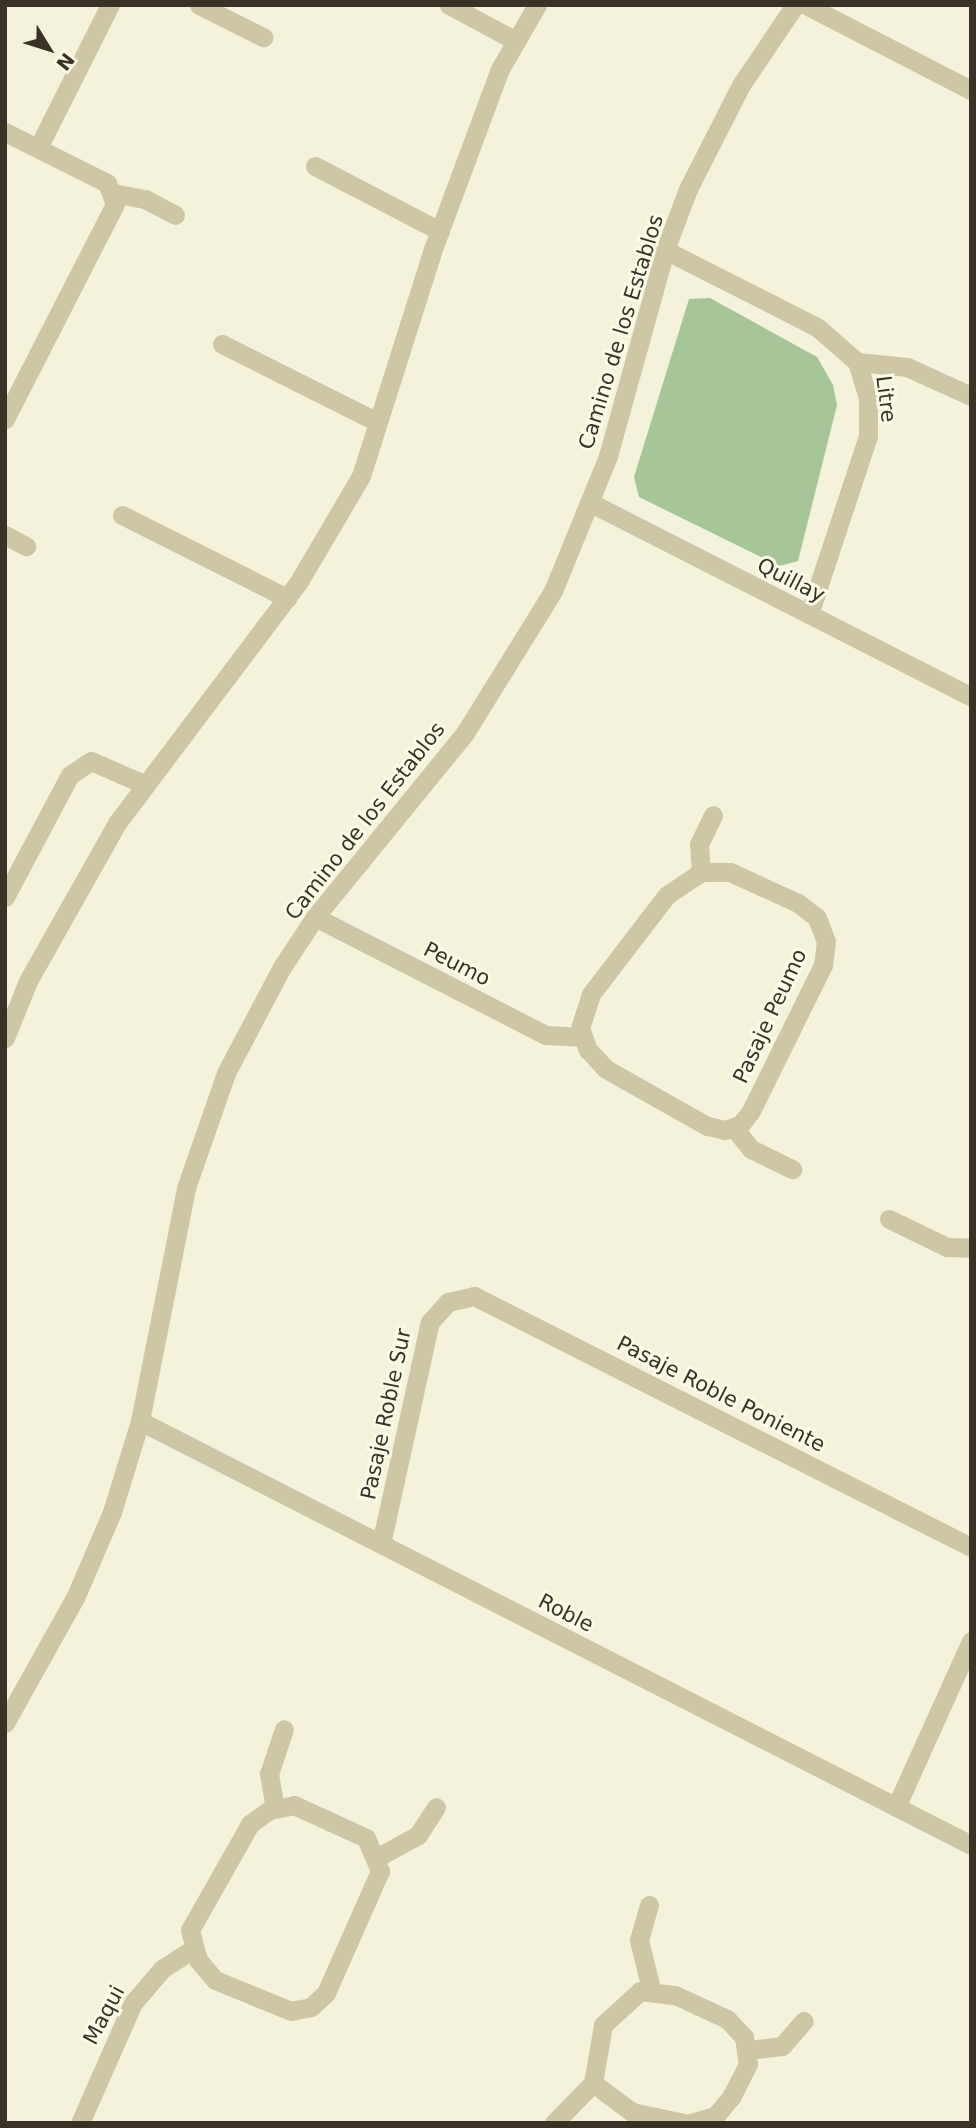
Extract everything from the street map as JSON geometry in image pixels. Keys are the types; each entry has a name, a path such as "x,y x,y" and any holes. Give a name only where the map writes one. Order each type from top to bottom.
{"street":[{"path":"38,148 110,5"},
{"path":"200,5 263,37"},
{"path":"449,5 516,41"},
{"path":"5,1038 28,981 117,823 287,598 361,476 440,231 500,69 537,5"},
{"name":"Camino de los Establos","path":"5,1723 96,1552 140,1421 173,1247 204,1129 252,1019 315,918 501,681 553,591 591,503 626,400 665,250 716,130 795,5"},
{"path":"806,5 971,90"},
{"path":"5,132 107,183 113,193 111,214 5,419"},
{"path":"316,166 440,231"},
{"path":"113,193 145,199 175,215"},
{"name":"Litre","path":"665,250 817,327 857,362 868,398 868,436 809,614"},
{"path":"222,344 378,422"},
{"path":"857,362 907,367 971,396"},
{"name":"Quillay","path":"591,503 971,697"},
{"path":"122,515 287,598"},
{"path":"5,535 26,545"},
{"path":"5,897 70,775 91,761 146,785"},
{"path":"713,815 699,844 701,872 672,890 591,994 581,1017 582,1037 596,1061 618,1076 707,1126 734,1128 751,1149 792,1169"},
{"name":"Pasaje Peumo","path":"701,872 730,872 798,904 817,918 826,941 823,965 751,1111 734,1128"},
{"name":"Peumo","path":"315,918 546,1035 582,1037"},
{"path":"890,1219 947,1247 971,1248"},
{"name":"Pasaje Roble Poniente","path":"448,1302 486,1299 971,1547"},
{"name":"Pasaje Roble Sur","path":"381,1544 426,1335 437,1310 448,1302"},
{"name":"Roble","path":"140,1421 971,1845"},
{"path":"896,1807 971,1641"},
{"path":"275,1808 269,1774 284,1729"},
{"path":"306,1807 366,1838 378,1857 377,1886 326,1993 310,2007 282,2010 228,1988 204,1970 193,1949 190,1930 198,1908 250,1824 275,1808 306,1807"},
{"path":"378,1857 418,1835 436,1807"},
{"path":"649,1905 639,1940 651,1989"},
{"name":"Maqui","path":"80,2123 133,2003 162,1969 193,1949"},
{"path":"554,2123 593,2083 603,2025 626,1998 651,1989 727,2019 749,2050 748,2064 724,2107 690,2123"},
{"path":"749,2050 782,2046 804,2021"},
{"path":"593,2083 632,2112 684,2123"}],"green space":[{"path":"710,298 817,357 833,385 837,405 798,561 779,566 639,497 634,477 689,299"}]}
